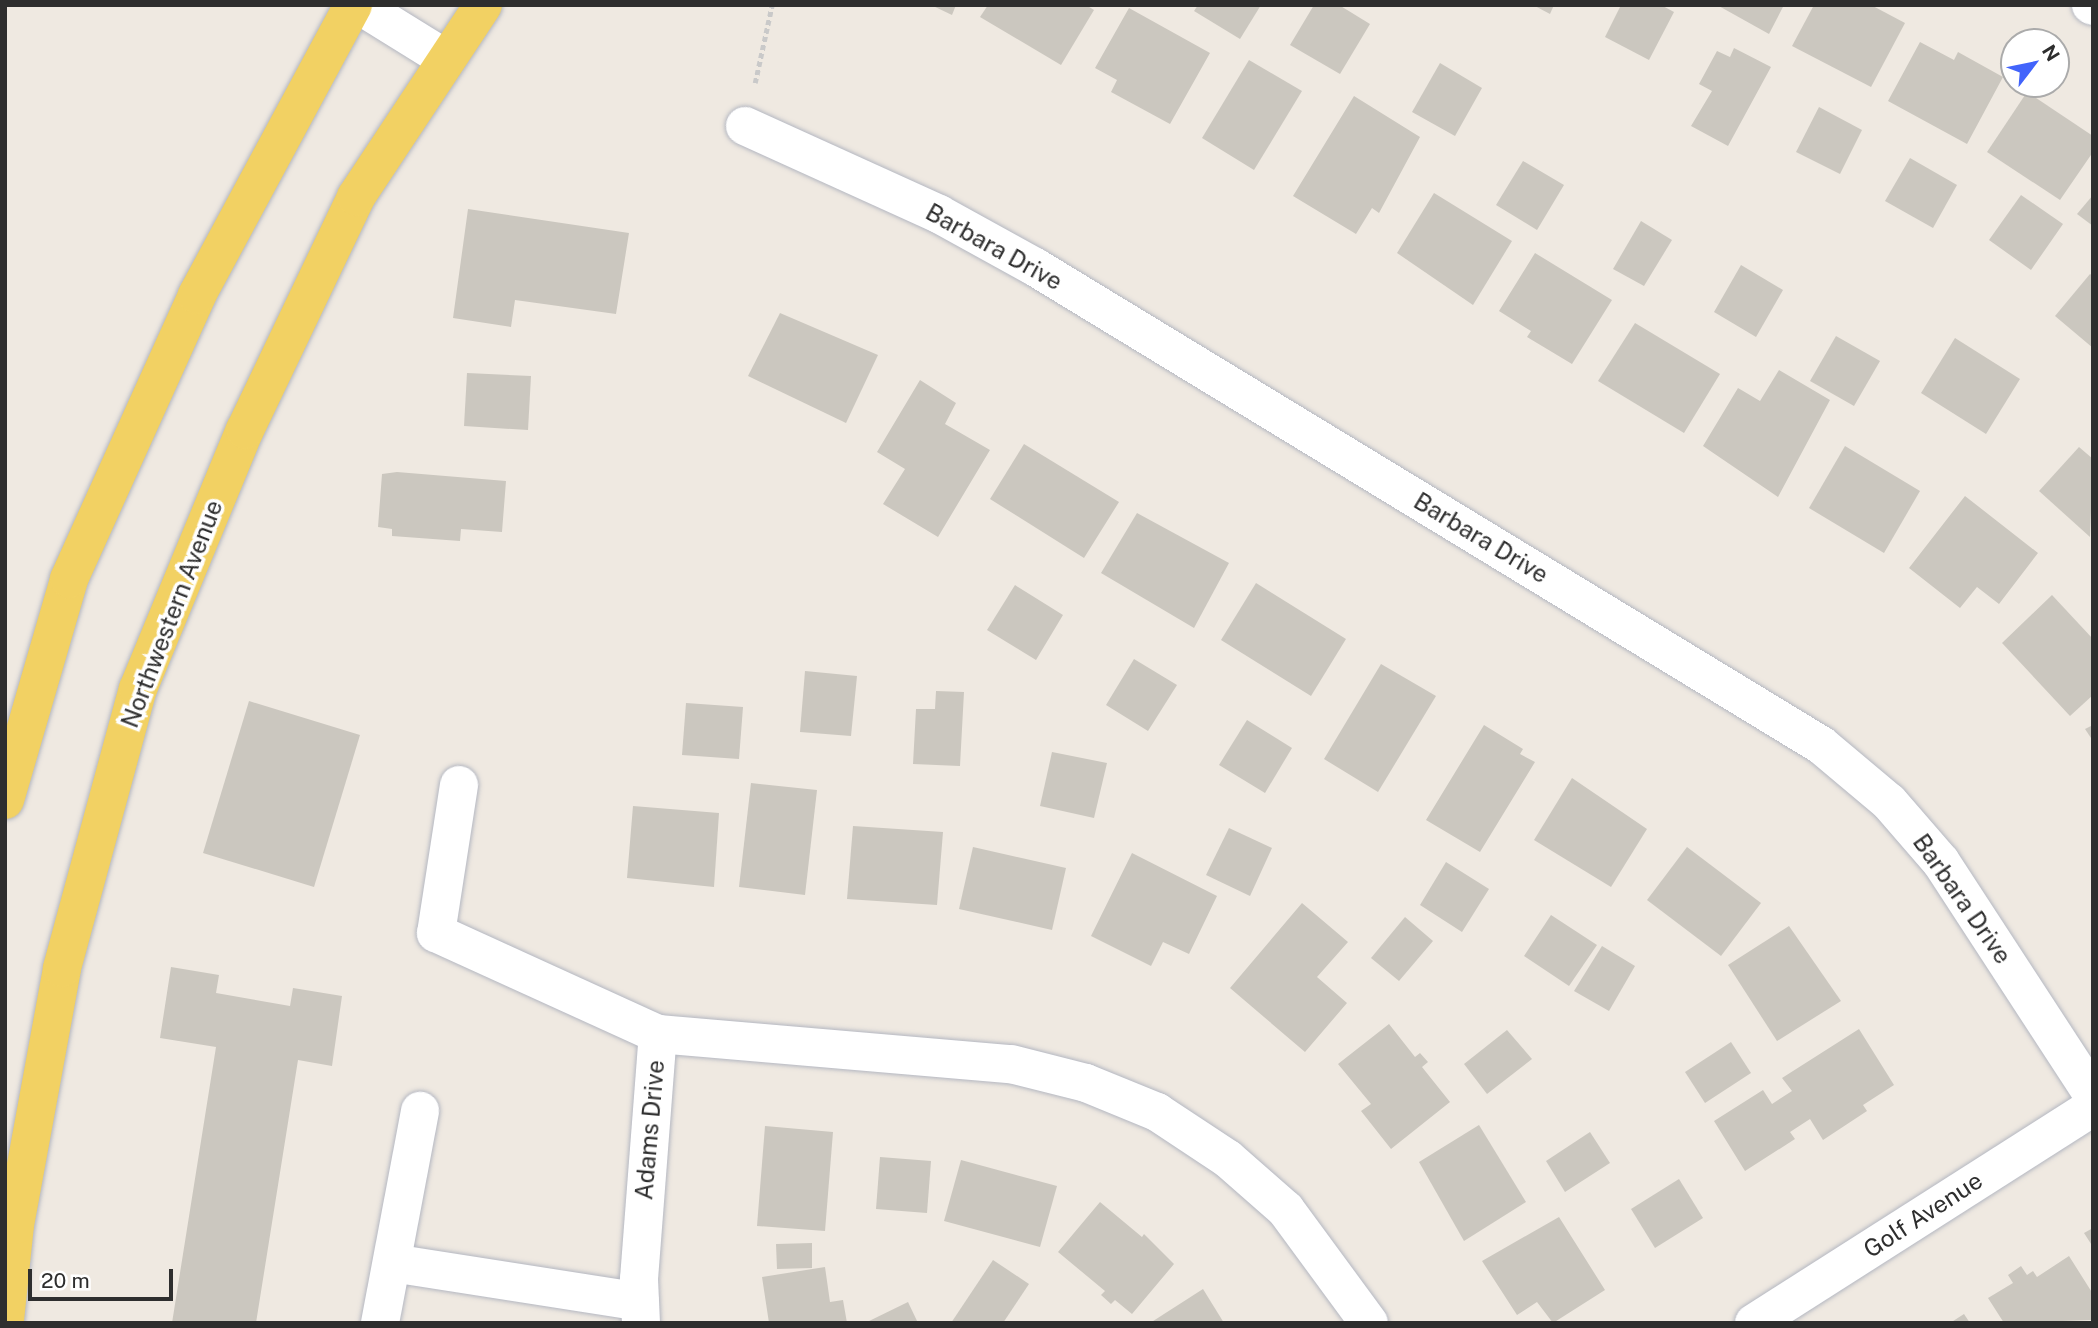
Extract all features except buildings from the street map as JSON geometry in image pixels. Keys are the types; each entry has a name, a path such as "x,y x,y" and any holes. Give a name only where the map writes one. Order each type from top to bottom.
{"main road":[{"path":"5,800 69,579 197,295 353,5"},
{"name":"Northwestern Avenue","path":"5,1320 15,1225 62,968 138,689 245,430 356,197 483,5"}],"street":[{"path":"359,5 446,59"},
{"name":"Barbara Drive","path":"745,126 939,214 1035,267 1821,745 1889,802 1941,862 2093,1095"},
{"path":"459,785 436,933 658,1034"},
{"name":"Adams Drive","path":"640,1312 658,1034 1011,1064 1086,1083 1157,1112 1228,1159 1286,1210 1339,1276 1368,1323"},
{"name":"Golf Avenue","path":"1754,1323 2093,1107"},
{"path":"380,1323 420,1111"},
{"path":"392,1264 640,1312"}],"path":[{"path":"745,126 772,5"}]}
